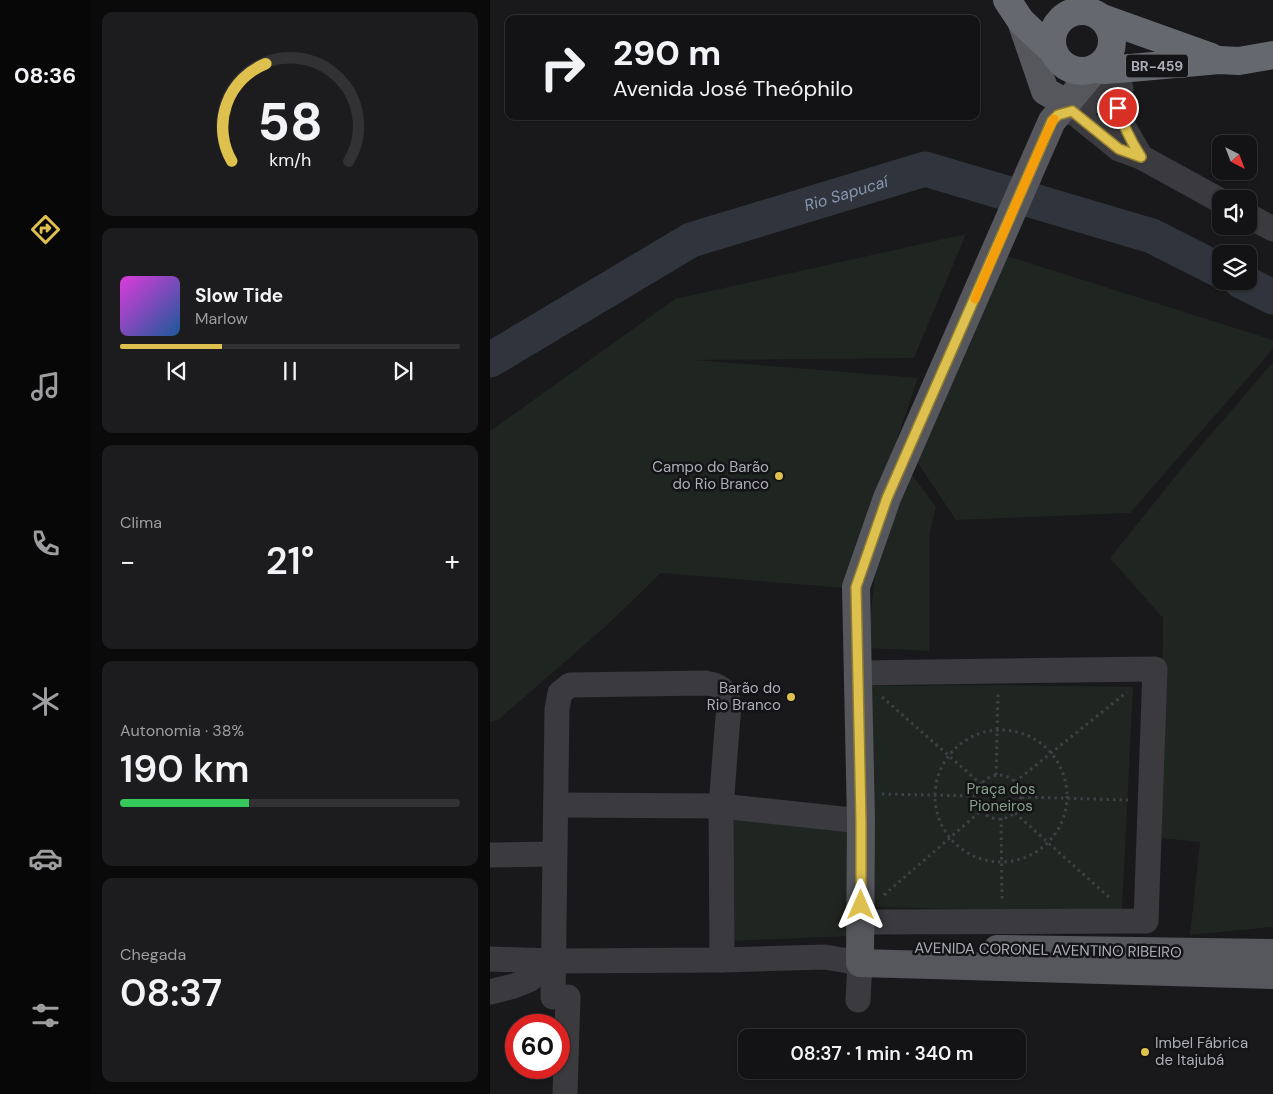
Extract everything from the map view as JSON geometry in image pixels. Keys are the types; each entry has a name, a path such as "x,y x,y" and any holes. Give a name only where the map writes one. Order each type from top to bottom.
{"highway":[{"path":"1014,11 1066,66 1111,80 1110,55 1112,35 1109,26 1084,10 1067,15 1056,26 1052,41 1055,53"},
{"name":"BR-459","path":"1084,10 1219,60"},
{"name":"BR-459","path":"1111,80 1219,60 1239,61 1273,55"}],"main road":[{"path":"1014,11 1056,113"},
{"path":"860,944 861,821 856,587 887,498 1056,113 1055,53"},
{"path":"1056,113 1111,80"},
{"name":"AVENIDA CORONEL AVENTINO RIBEIRO","path":"860,944 1273,953"},
{"name":"AVENIDA CORONEL AVENTINO RIBEIRO","path":"860,944 1273,975"}],"street":[{"path":"1111,80 1125,131 1141,157"},
{"path":"1056,113 1119,149 1141,157 1212,196"},
{"path":"1257,220 1273,229"},
{"path":"858,673 1155,669 1144,950"},
{"path":"565,1094 560,998 554,961 554,854 558,699 564,688 577,684 706,683 716,684 728,695 729,704 721,806 722,960"},
{"path":"556,805 721,806 861,821"},
{"path":"490,855 554,854"},
{"path":"858,1000 860,944 1146,921"},
{"name":"AVENIDA CORONEL AVENTINO RIBEIRO","path":"490,959 554,961 722,960 825,957 860,944"},
{"path":"490,992 529,980 554,961"}],"path":[{"path":"996,775 998,685"},
{"path":"1015,782 1133,687"},
{"path":"877,693 981,784"},
{"path":"997,727 1014,728 1035,738 1052,753 1065,778 1068,798 1063,823 1041,849 1016,861 1002,864 978,858 958,846 940,826 935,806 935,786 938,775 949,755 962,743 997,727"},
{"path":"996,775 1008,777 1015,782 1021,791 1022,798 1019,809 1010,816 1001,818 989,816 982,810 976,796 986,778 996,775"},
{"path":"1127,810 1128,790"},
{"path":"880,794 976,796"},
{"path":"1022,798 1128,800"},
{"path":"878,900 982,810"},
{"path":"1014,813 1115,903"},
{"path":"1001,818 1002,900"}],"green space":[{"path":"966,234 914,358 696,360 918,378 846,588 661,573 605,627 498,720 490,722 490,431 675,299"},
{"path":"1004,255 1273,340 1273,349 1130,513 956,520 913,456"},
{"path":"1273,362 1273,927 1190,935 1200,842 1161,838 1163,618 1110,558 1182,468"},
{"path":"910,472 936,507 929,536 929,651 867,648 877,555"},
{"name":"Praça dos Pioneiros","path":"870,686 1133,687 1122,909 1002,910 870,907"},
{"path":"730,807 854,828 850,936 729,941"}],"waterway":[{"name":"Rio Sapucaí","path":"490,360 691,240 925,169 1152,236 1212,266"},
{"name":"Rio Sapucaí","path":"1257,289 1273,297"}],"slow traffic":[{"path":"975,299 1054,119"}],"place":[{"name":"Campo do Barão do Rio Branco","path":"779,476"},
{"name":"Barão do Rio Branco","path":"791,697"},
{"name":"Imbel Fábrica de Itajubá","path":"1145,1052"}],"route":[{"path":"861,905 856,587 887,498 1052,121 1058,115 1072,111 1119,149 1141,157 1122,124 1118,108"}]}
